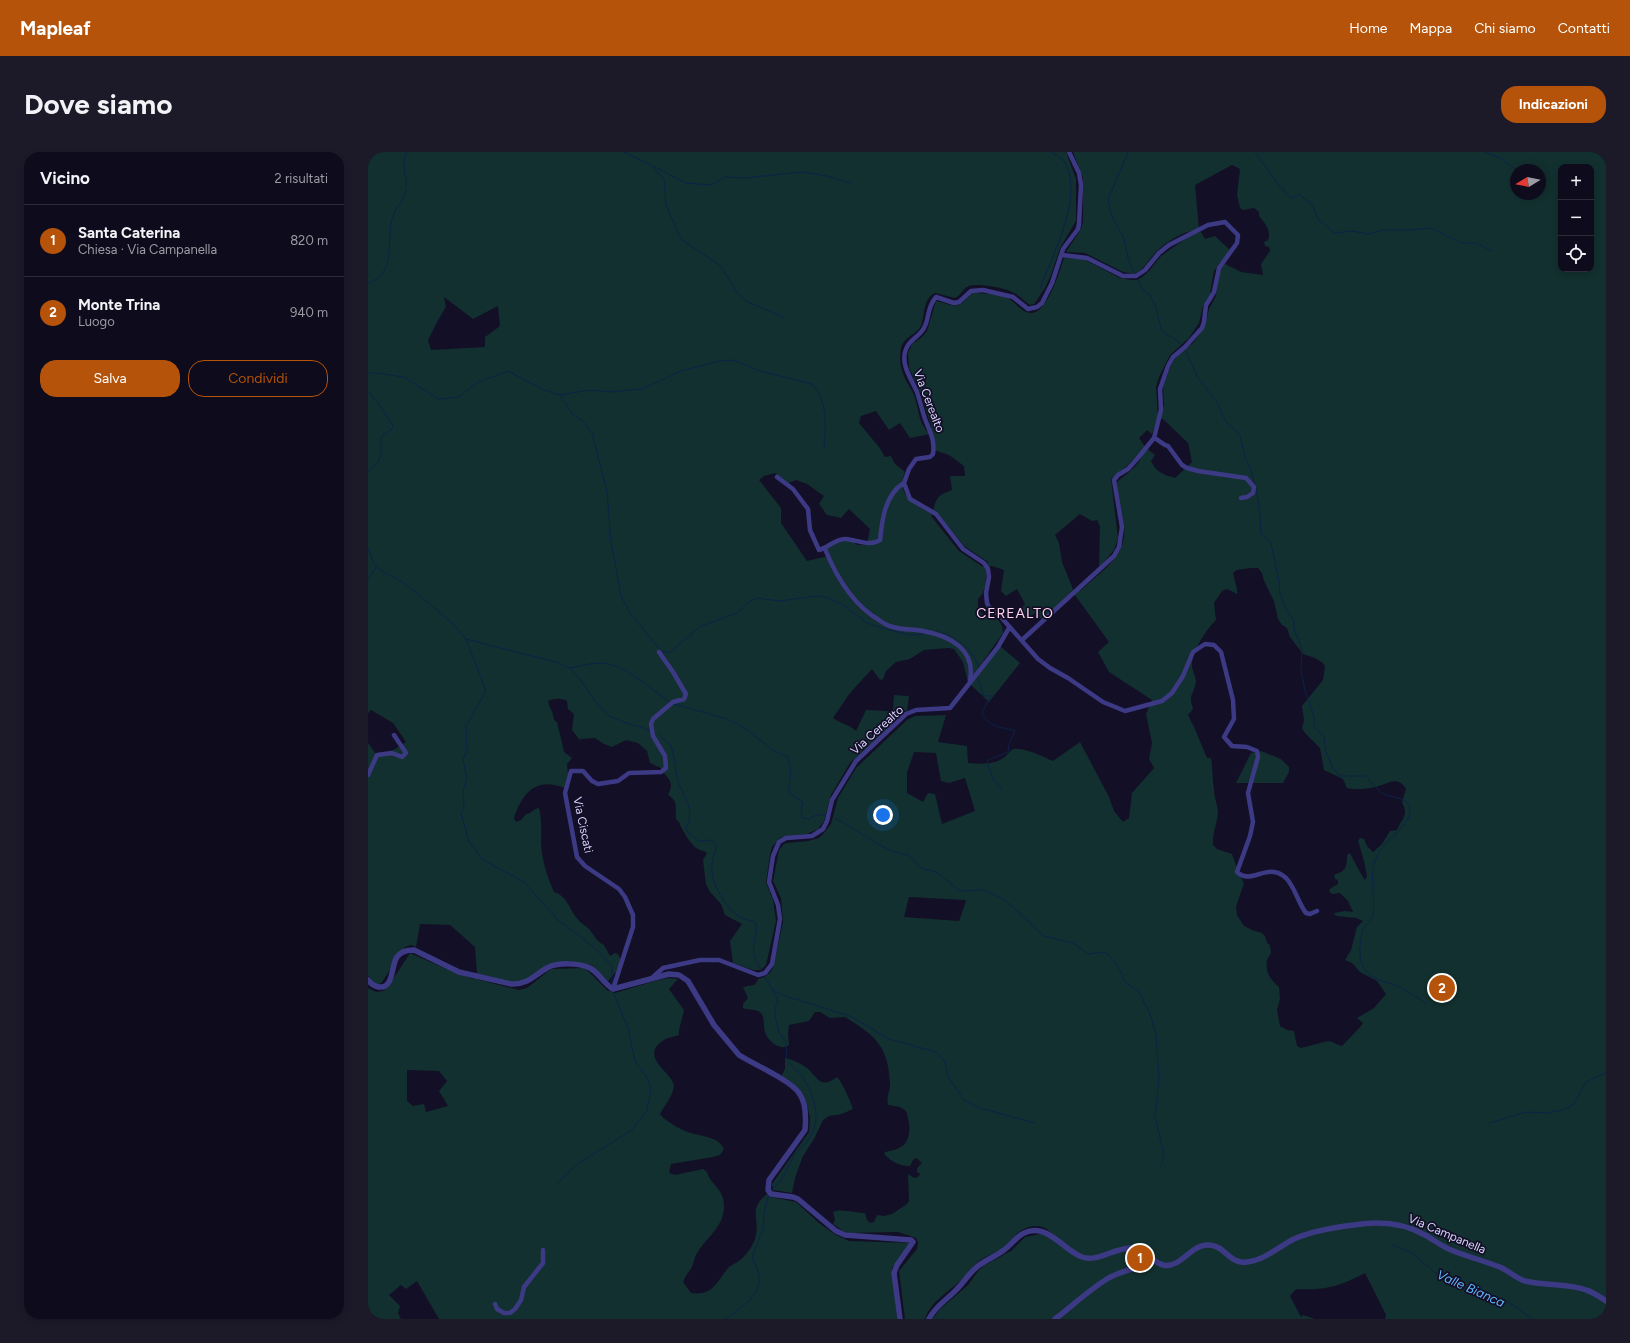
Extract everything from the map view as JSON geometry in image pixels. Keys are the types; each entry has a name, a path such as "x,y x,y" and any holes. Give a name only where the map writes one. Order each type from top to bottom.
{"street":[{"path":"1022,640 1114,556 1120,543 1122,527 1114,480 1118,475 1128,469 1154,438 1161,410 1160,389 1168,366 1173,357 1185,348 1202,328 1206,305 1214,292 1219,268 1236,243 1238,234 1225,222 1208,225 1168,245 1159,253 1146,270 1136,276 1130,277 1123,276 1088,258 1062,255 1066,244 1078,229 1081,216 1081,184 1079,173 1069,152"},
{"name":"Via Cerealto","path":"904,483 909,469 916,459 930,457 933,454 933,437 925,418 918,394 904,366 905,350 908,344 918,337 924,328 930,304 936,297 954,303 959,302 975,289 1013,297 1028,308 1037,307 1042,303 1052,283 1062,255"},
{"path":"1154,438 1168,446 1182,465 1187,468 1246,478 1254,487 1253,493 1247,497 1241,498"},
{"path":"777,477 794,489 808,509 810,530 819,550 826,549 832,544 844,539 870,543 876,543 880,540 882,519 889,499 896,487 904,483 910,499 936,514 963,548 984,563 988,569 989,577 986,593 987,602 1009,628 1022,640 1038,659 1103,702 1125,710 1162,701 1172,693 1183,676 1193,652 1205,644 1214,645 1221,652 1233,700 1234,718 1224,737 1232,746 1247,747 1257,751 1258,757 1248,793 1253,822 1250,836 1237,872 1241,876 1248,878 1268,871 1286,878 1306,913 1310,914 1317,912"},
{"path":"826,549 829,558 849,592 864,610 879,621 893,628 939,634 957,643 963,650 971,666 970,683"},
{"name":"Via Cerealto","path":"653,977 663,968 700,960 724,961 758,975 766,973 772,964 780,919 778,905 769,882 773,856 779,842 786,838 812,836 823,829 827,821 832,800 856,762 906,714 916,710 950,708 998,647 1009,628"},
{"name":"Via Ciscati","path":"613,988 633,927 633,915 625,897 619,889 585,866 577,857 566,793 571,771 584,771 592,781 598,784 618,780 629,773 661,772 666,768 664,756 654,736 651,724 653,718 675,700 684,699 686,694 659,652"},
{"path":"368,775 377,755 392,754 402,757 406,753 394,735"},
{"path":"368,980 375,986 382,987 387,984 392,976 396,958 402,951 409,950 414,950 458,972 520,985 548,967 570,964 590,968 613,988 653,977 669,974 679,975 688,981 714,1025 739,1055 788,1083 800,1094 805,1111 805,1130 768,1183 768,1190 772,1194 793,1196 836,1231 845,1235 893,1238 911,1240 913,1242 897,1265 894,1273 900,1319"},
{"name":"Via Campanella","path":"929,1319 932,1311 957,1289 976,1267 1003,1251 1024,1233 1036,1230 1048,1233 1073,1253 1084,1258 1095,1258 1128,1248 1137,1248 1153,1260 1163,1265 1171,1265 1202,1245 1217,1245 1234,1260 1240,1263 1266,1256 1301,1236 1354,1225 1377,1223 1394,1224 1424,1234 1441,1246 1503,1269 1526,1281 1587,1290 1606,1301"},
{"path":"495,1304 497,1309 504,1313 510,1313 516,1309 521,1300 524,1287 543,1263 543,1250"},
{"path":"1055,1319 1108,1278 1131,1268 1147,1264 1153,1260"}],"green space":[{"path":"368,152 1066,152 1076,179 1076,221 1060,248 1045,288 1034,304 1030,305 1008,290 973,285 965,288 955,298 935,293 931,295 926,303 921,326 904,342 901,348 900,357 900,364 914,395 921,421 923,426 930,434 910,438 900,423 889,430 876,411 861,416 859,423 879,447 885,457 891,456 895,464 905,472 903,487 908,498 932,515 931,516 959,551 983,567 986,567 985,584 983,592 978,599 978,608 983,615 991,613 1000,622 1003,633 968,683 963,662 954,649 924,650 910,659 896,662 886,671 883,679 880,680 872,669 850,693 833,718 856,731 866,710 907,712 850,763 831,795 824,821 818,829 807,834 785,836 780,838 772,847 766,882 773,900 776,921 766,965 761,970 753,970 733,963 730,941 742,924 725,915 721,904 710,892 706,884 703,860 707,853 693,845 676,819 674,800 668,795 671,788 671,783 661,768 650,763 647,751 638,743 626,740 612,747 595,738 580,739 582,743 572,730 574,714 568,709 567,701 563,699 553,699 548,701 554,720 557,722 564,752 572,758 567,764 568,775 565,788 546,784 532,789 526,794 514,818 516,822 521,820 526,814 539,808 542,856 554,892 562,896 577,919 589,929 599,942 604,945 610,956 615,953 618,954 621,960 616,972 607,982 592,965 570,962 549,964 523,982 476,979 519,990 527,988 551,969 584,968 607,990 615,993 655,981 669,978 678,979 669,989 684,1010 679,1035 664,1040 657,1046 654,1053 655,1059 669,1076 674,1086 670,1097 660,1114 670,1123 683,1130 714,1139 724,1149 720,1155 713,1157 671,1164 669,1173 675,1175 703,1169 707,1172 710,1179 722,1194 724,1207 720,1223 696,1255 692,1267 683,1282 691,1293 699,1293 710,1290 729,1267 745,1255 755,1239 757,1226 756,1210 761,1199 767,1194 771,1197 796,1202 819,1223 836,1235 849,1241 911,1243 892,1268 897,1319 439,1319 417,1281 406,1289 401,1285 389,1295 400,1306 398,1313 401,1319 368,1319 368,988 376,992 383,991 388,987 410,953 451,971 474,979 477,973 475,947 450,925 420,924 416,947 411,945 405,947 382,982 378,985 373,983 368,975 368,743 376,754 390,752 406,742 393,723 371,710 368,713","holes":["444,297 473,319 498,306 500,326 485,337 485,347 431,350 428,340 446,307","775,473 788,483 796,480 807,484 824,496 819,504 827,515 841,518 849,509 870,529 867,544 858,545 843,537 824,549 828,556 807,561 781,523 781,508 759,480 764,476","407,1070 439,1071 447,1081 439,1091 448,1106 426,1112 424,1104 413,1106 407,1101"]},
{"path":"1073,152 1606,152 1606,1319 1385,1319 1386,1315 1365,1273 1347,1282 1332,1287 1296,1289 1290,1296 1301,1317 1303,1315 1315,1319 933,1319 939,1310 968,1285 979,1270 985,1265 1011,1251 1025,1237 1041,1234 1057,1239 1047,1229 1036,1226 1023,1229 1017,1233 1008,1244 977,1263 931,1307 925,1319 905,1319 899,1271 917,1249 918,1242 916,1238 898,1232 850,1233 843,1231 833,1224 835,1220 833,1212 837,1211 865,1213 867,1220 870,1223 874,1222 877,1215 884,1216 892,1214 909,1201 908,1174 914,1178 918,1177 920,1174 917,1172 917,1168 922,1163 916,1158 910,1166 907,1166 891,1160 884,1153 897,1149 907,1141 909,1121 906,1111 900,1107 888,1105 887,1099 890,1084 889,1071 883,1051 878,1043 865,1030 845,1017 830,1018 820,1012 815,1012 809,1021 789,1025 789,1045 786,1047 778,1046 769,1039 764,1030 763,1017 761,1013 759,1011 743,1008 743,1004 748,998 743,987 754,985 758,979 767,975 773,968 783,922 781,898 773,881 779,850 784,844 787,843 808,841 819,838 831,824 838,798 856,768 907,720 915,716 946,715 938,742 967,746 968,763 992,763 1001,760 1014,749 1023,749 1053,761 1080,742 1109,797 1114,811 1123,822 1129,818 1132,793 1154,768 1149,759 1152,743 1146,714 1152,700 1109,672 1098,652 1109,642 1072,591 1043,620 1034,613 1027,620 1019,611 1025,604 1017,589 1006,596 1001,591 1004,570 992,566 986,567 988,562 964,546 936,511 933,514 938,498 952,490 950,476 965,476 964,466 949,455 934,450 930,434 931,426 921,394 909,368 908,353 912,344 922,337 927,331 936,301 949,305 959,305 972,293 988,294 1009,299 1027,312 1036,312 1042,307 1052,291 1064,258 1083,259 1120,278 1136,280 1141,278 1149,271 1161,256 1198,230 1181,234 1170,240 1156,252 1141,270 1134,274 1123,272 1085,253 1066,252 1081,229 1083,221 1083,178","holes":["1232,165 1240,169 1237,195 1240,208 1243,210 1254,208 1259,212 1259,216 1269,233 1268,240 1264,242 1265,246 1269,247 1270,251 1261,264 1263,275 1241,272 1221,262 1230,250 1215,236 1205,239 1199,229 1195,185","1220,263 1216,296 1209,309 1205,326 1194,342 1175,358 1163,387 1164,406 1158,416 1156,387 1159,377 1170,355 1189,338 1199,323 1203,306 1210,294 1214,271","1158,417 1164,420 1188,443 1192,462 1175,478 1164,474 1153,465 1151,461 1155,455 1145,447 1139,438 1147,430 1152,434","1145,447 1141,459 1131,471 1117,482 1124,525 1122,546 1117,555 1104,570 1080,591 1072,590 1073,589 1062,562 1059,543 1055,535 1080,514 1092,521 1097,520 1100,526 1099,568 1114,550 1118,538 1111,479 1128,465","1258,568 1262,573 1264,581 1274,601 1278,619 1282,625 1287,628 1290,637 1303,654 1315,658 1323,663 1325,667 1323,680 1302,706 1304,720 1302,728 1320,748 1324,770 1343,779 1347,788 1350,789 1369,788 1396,781 1403,785 1406,789 1402,802 1405,814 1397,830 1390,831 1382,844 1373,852 1367,846 1364,839 1360,838 1358,841 1367,876 1365,880 1350,853 1347,855 1345,869 1334,875 1335,879 1338,880 1338,884 1329,891 1332,894 1340,893 1348,901 1353,912 1345,911 1334,913 1336,916 1356,918 1363,921 1357,927 1351,950 1345,960 1352,963 1360,972 1377,981 1386,994 1374,1008 1357,1018 1363,1023 1342,1046 1328,1041 1301,1048 1297,1046 1294,1031 1287,1030 1280,1026 1277,1010 1280,999 1279,987 1271,979 1267,969 1267,960 1271,953 1270,945 1267,943 1265,936 1262,933 1244,926 1237,915 1236,907 1244,883 1232,854 1217,849 1213,845 1213,836 1218,811 1214,794 1211,758 1207,758 1188,715 1193,709 1191,697 1196,682 1192,661 1200,642 1216,620 1214,603 1222,591 1227,589 1237,594 1233,573 1237,570","914,752 936,753 941,781 949,783 965,778 975,811 942,824 935,794 928,793 923,802 907,793 907,773","909,897 965,900 966,901 959,921 904,917"]},
{"path":"1000,646 1020,663 989,702 971,685"},
{"path":"894,695 909,696 907,711 893,710"},
{"path":"1261,751 1281,759 1289,767 1289,772 1283,783 1236,783 1251,753"},
{"path":"785,1058 793,1060 805,1067 820,1081 827,1082 837,1077 846,1092 853,1109 842,1114 829,1116 823,1120 814,1139 803,1156 795,1178 792,1193 773,1190 772,1184 809,1132 810,1117 804,1095 797,1087 781,1077 785,1069"}],"waterway":[{"path":"406,187 404,163 407,152"},
{"path":"624,152 651,165 664,179 666,205 681,239 721,266 737,293 746,301 785,318"},
{"path":"1040,288 1059,242 1069,209 1071,192 1070,177 1065,163 1061,158 1051,152"},
{"path":"1128,152 1108,200 1111,214 1124,239 1128,258 1134,274"},
{"path":"1255,152 1278,184 1291,198 1300,195 1313,206 1319,221 1325,224 1334,233 1352,231 1368,234 1383,230 1431,228 1461,243 1476,243 1492,251"},
{"path":"1485,152 1500,158 1510,165"},
{"path":"653,166 686,183 711,185 725,177 745,178 802,172 827,176 851,183"},
{"path":"368,283 377,279 387,265 392,219 406,191"},
{"path":"1138,279 1143,290 1150,295 1155,305 1162,332 1177,340 1182,346"},
{"path":"1185,350 1198,378 1217,402 1226,422 1240,435 1245,458 1250,467 1255,485"},
{"path":"368,373 404,377 438,399 459,397 476,383 508,371 544,390 560,395 590,390 610,392 642,389 681,371 720,361 734,360 760,371 812,384 824,407 824,450"},
{"path":"368,391 393,426 392,429 381,437 381,454 378,462 368,473"},
{"path":"560,395 573,415 582,420 592,433 607,492 611,542 621,596 630,613 661,651 669,653 701,626 737,613 749,602 757,598 779,601 817,596 825,597 842,604 867,623 910,635 923,634"},
{"path":"1256,488 1261,534 1271,543 1279,581 1280,594 1285,607 1294,621 1294,629 1302,649 1301,670 1305,691 1314,716 1314,726 1324,737 1326,752 1332,766 1339,776 1366,776 1383,794 1402,799 1409,806 1410,812 1408,818 1379,852 1375,860 1373,867 1373,915 1363,930 1360,959 1365,970 1370,975 1400,987 1426,1003"},
{"path":"368,549 374,563 380,570 401,581 414,591 452,623 466,639 559,663 569,668 580,679 594,700 609,716 650,731"},
{"path":"368,580 376,567"},
{"path":"936,630 950,636 964,645 974,656 979,668"},
{"path":"466,639 486,691 466,726 467,750 463,760 467,778 463,790 464,807 461,813 469,842 483,860 524,882 558,920 594,947 612,966 612,985"},
{"path":"569,668 589,664 609,664 625,670 670,702"},
{"path":"977,677 984,696 994,696 989,699 982,712 984,717 991,724 1015,731 1009,744 1008,752 988,760 987,763 993,779 1002,790"},
{"path":"674,704 727,719 743,727 773,750 788,757 791,772 788,792 803,802 801,815 803,818 809,819 816,815 824,815"},
{"path":"658,734 669,743 671,747 679,784 689,808 690,814 686,827 688,832 699,841 711,840 716,844 716,850 712,862 713,879 716,887 724,901 734,913 742,918 755,922 756,930 754,955 762,971"},
{"path":"834,818 879,845 898,853 909,855 921,868 936,872 960,891 983,890 1005,900 1044,936 1073,943 1088,954 1104,952 1109,955 1120,970 1125,982 1139,992 1150,1014 1156,1034 1159,1079 1155,1117 1164,1154 1161,1166"},
{"path":"765,977 778,1000 775,1009 775,1017 779,1032 786,1042 787,1060 802,1076 812,1096 816,1110 815,1124 811,1135 794,1156 783,1178 772,1190"},
{"path":"772,989 782,995 850,1016 889,1039 936,1052 944,1060 949,1078 964,1100 980,1108 1035,1123"},
{"path":"557,1183 579,1163 632,1130 647,1110 651,1090 648,1079 635,1061 628,1028 613,992"},
{"path":"1490,1123 1526,1112 1546,1113 1563,1110 1574,1104 1586,1082 1606,1073"},
{"path":"725,1319 748,1301 757,1289 759,1275 752,1257 763,1229 764,1213 769,1194"},
{"name":"Valle Bianca","path":"1391,1244 1412,1253 1439,1276 1496,1297 1513,1305 1532,1319"}],"place":[{"name":"Monte Trina","path":"1442,988"},
{"name":"Santa Caterina","path":"1140,1258"}],"district":[{"name":"CEREALTO","path":"1015,613"}]}
